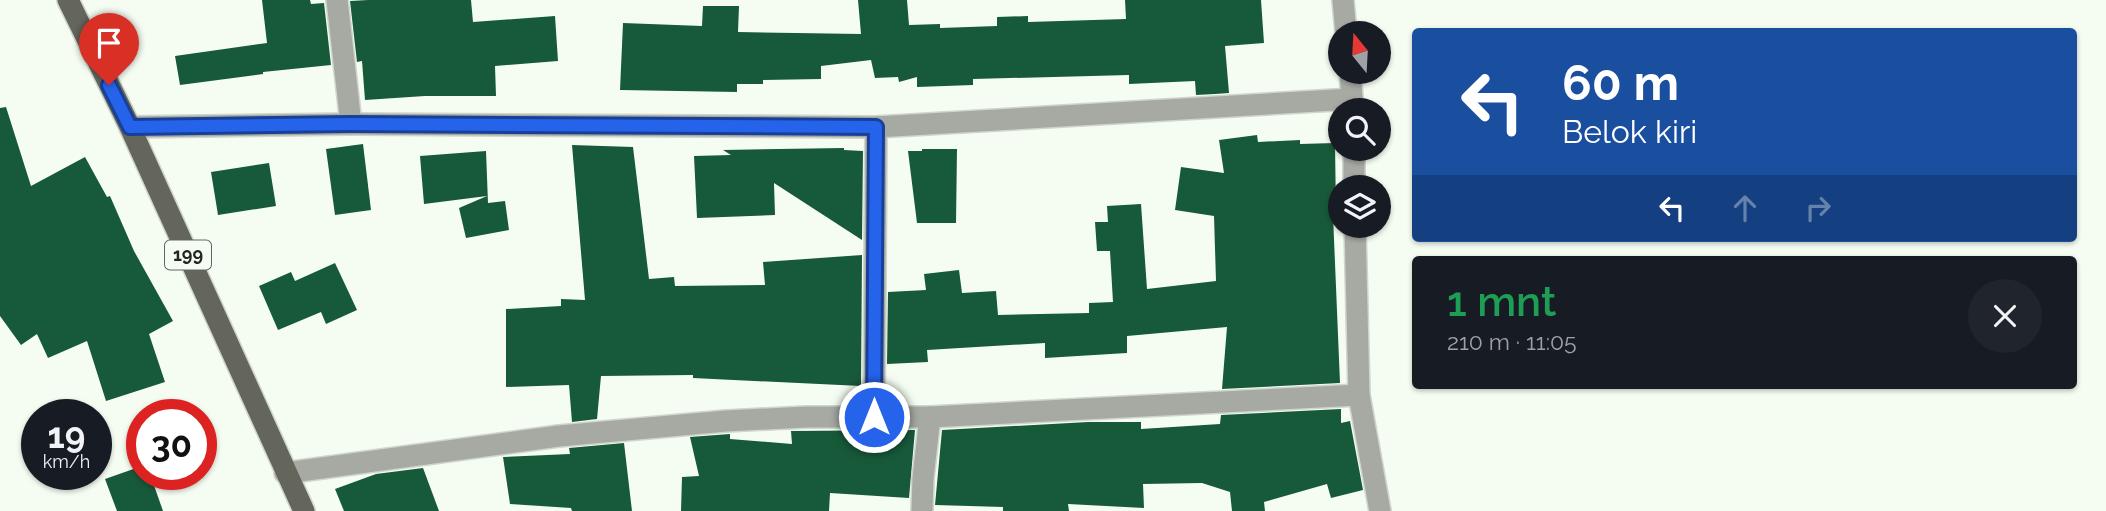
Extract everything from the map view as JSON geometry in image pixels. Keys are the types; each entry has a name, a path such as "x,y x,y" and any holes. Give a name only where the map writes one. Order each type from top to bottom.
{"main road":[{"name":"199","path":"68,0 130,127 304,511"}],"street":[{"path":"337,0 351,124"},
{"path":"1343,0 1345,21"},
{"path":"130,127 351,124 876,127 1328,106"},
{"path":"874,417 876,127"},
{"path":"1355,238 1359,395 1380,511"},
{"path":"285,473 559,436 726,421 930,417 1359,395"},
{"path":"922,511 930,417"}],"building":[{"path":"262,0 310,0 311,4 324,3 331,65 180,85 175,56 267,43"},
{"path":"471,0 473,22 555,16 558,61 495,66 496,96 425,96 365,100 362,61 357,62 350,1"},
{"path":"858,0 907,0 909,25 940,24 940,28 997,26 997,17 1028,16 1028,22 1126,19 1125,0 1261,0 1264,43 1225,46 1229,93 1196,95 1195,81 1129,84 1129,75 973,79 973,85 917,87 917,77 899,82 898,77 875,78 871,60 821,66 821,79 763,80 763,84 737,84 737,92 620,90 623,23 702,26 703,6 739,6 738,32 861,34"},
{"path":"6,107 31,186 85,157 107,197 110,196 134,251 173,321 149,334 165,382 105,399 87,341 48,358 37,334 21,345 0,316 0,108"},
{"path":"1257,135 1258,142 1300,140 1300,144 1328,143 1328,161 1335,161 1335,175 1328,175 1328,238 1334,238 1340,383 1222,389 1227,327 1127,336 1127,353 1045,358 1045,343 927,350 928,362 887,364 888,292 926,290 924,274 959,270 962,293 996,291 998,315 1089,313 1089,303 1113,302 1110,251 1097,251 1095,222 1108,222 1107,206 1141,204 1147,289 1216,281 1214,216 1175,210 1181,167 1224,173 1219,140"},
{"path":"363,144 371,210 335,215 326,149"},
{"path":"572,145 633,147 649,279 674,277 675,286 765,285 763,262 862,255 861,386 693,378 693,375 601,376 597,419 572,422 569,385 506,387 506,309 561,306 561,299 585,300"},
{"path":"844,148 863,151 862,240 774,183 775,215 697,218 694,156 731,155 723,150"},
{"path":"957,149 956,223 917,223 908,151"},
{"path":"486,151 488,203 505,201 509,230 466,238 459,208 487,196 424,204 420,156"},
{"path":"269,163 276,206 218,215 211,172"},
{"path":"335,263 357,310 326,324 321,312 278,330 259,286 291,272 295,281"},
{"path":"1341,409 1341,423 1350,421 1363,490 1331,498 1327,484 1264,502 1265,511 1232,511 1230,492 1202,483 1143,484 1144,508 1068,504 1069,511 1003,511 1003,507 935,505 942,430 1088,422 1141,422 1141,429 1220,424 1221,415"},
{"path":"915,430 909,498 830,493 829,511 681,511 682,477 699,476 690,437 730,434 730,439 792,444 791,431"},
{"path":"624,443 632,511 572,511 571,508 510,504 503,457 570,454 569,448"},
{"path":"423,468 439,511 344,511 335,489 376,474"},
{"path":"126,472 126,490 156,490 163,511 117,511 109,490 112,490 112,477"}],"route":[{"path":"109,85 130,127 351,124 876,127 874,417"}]}
